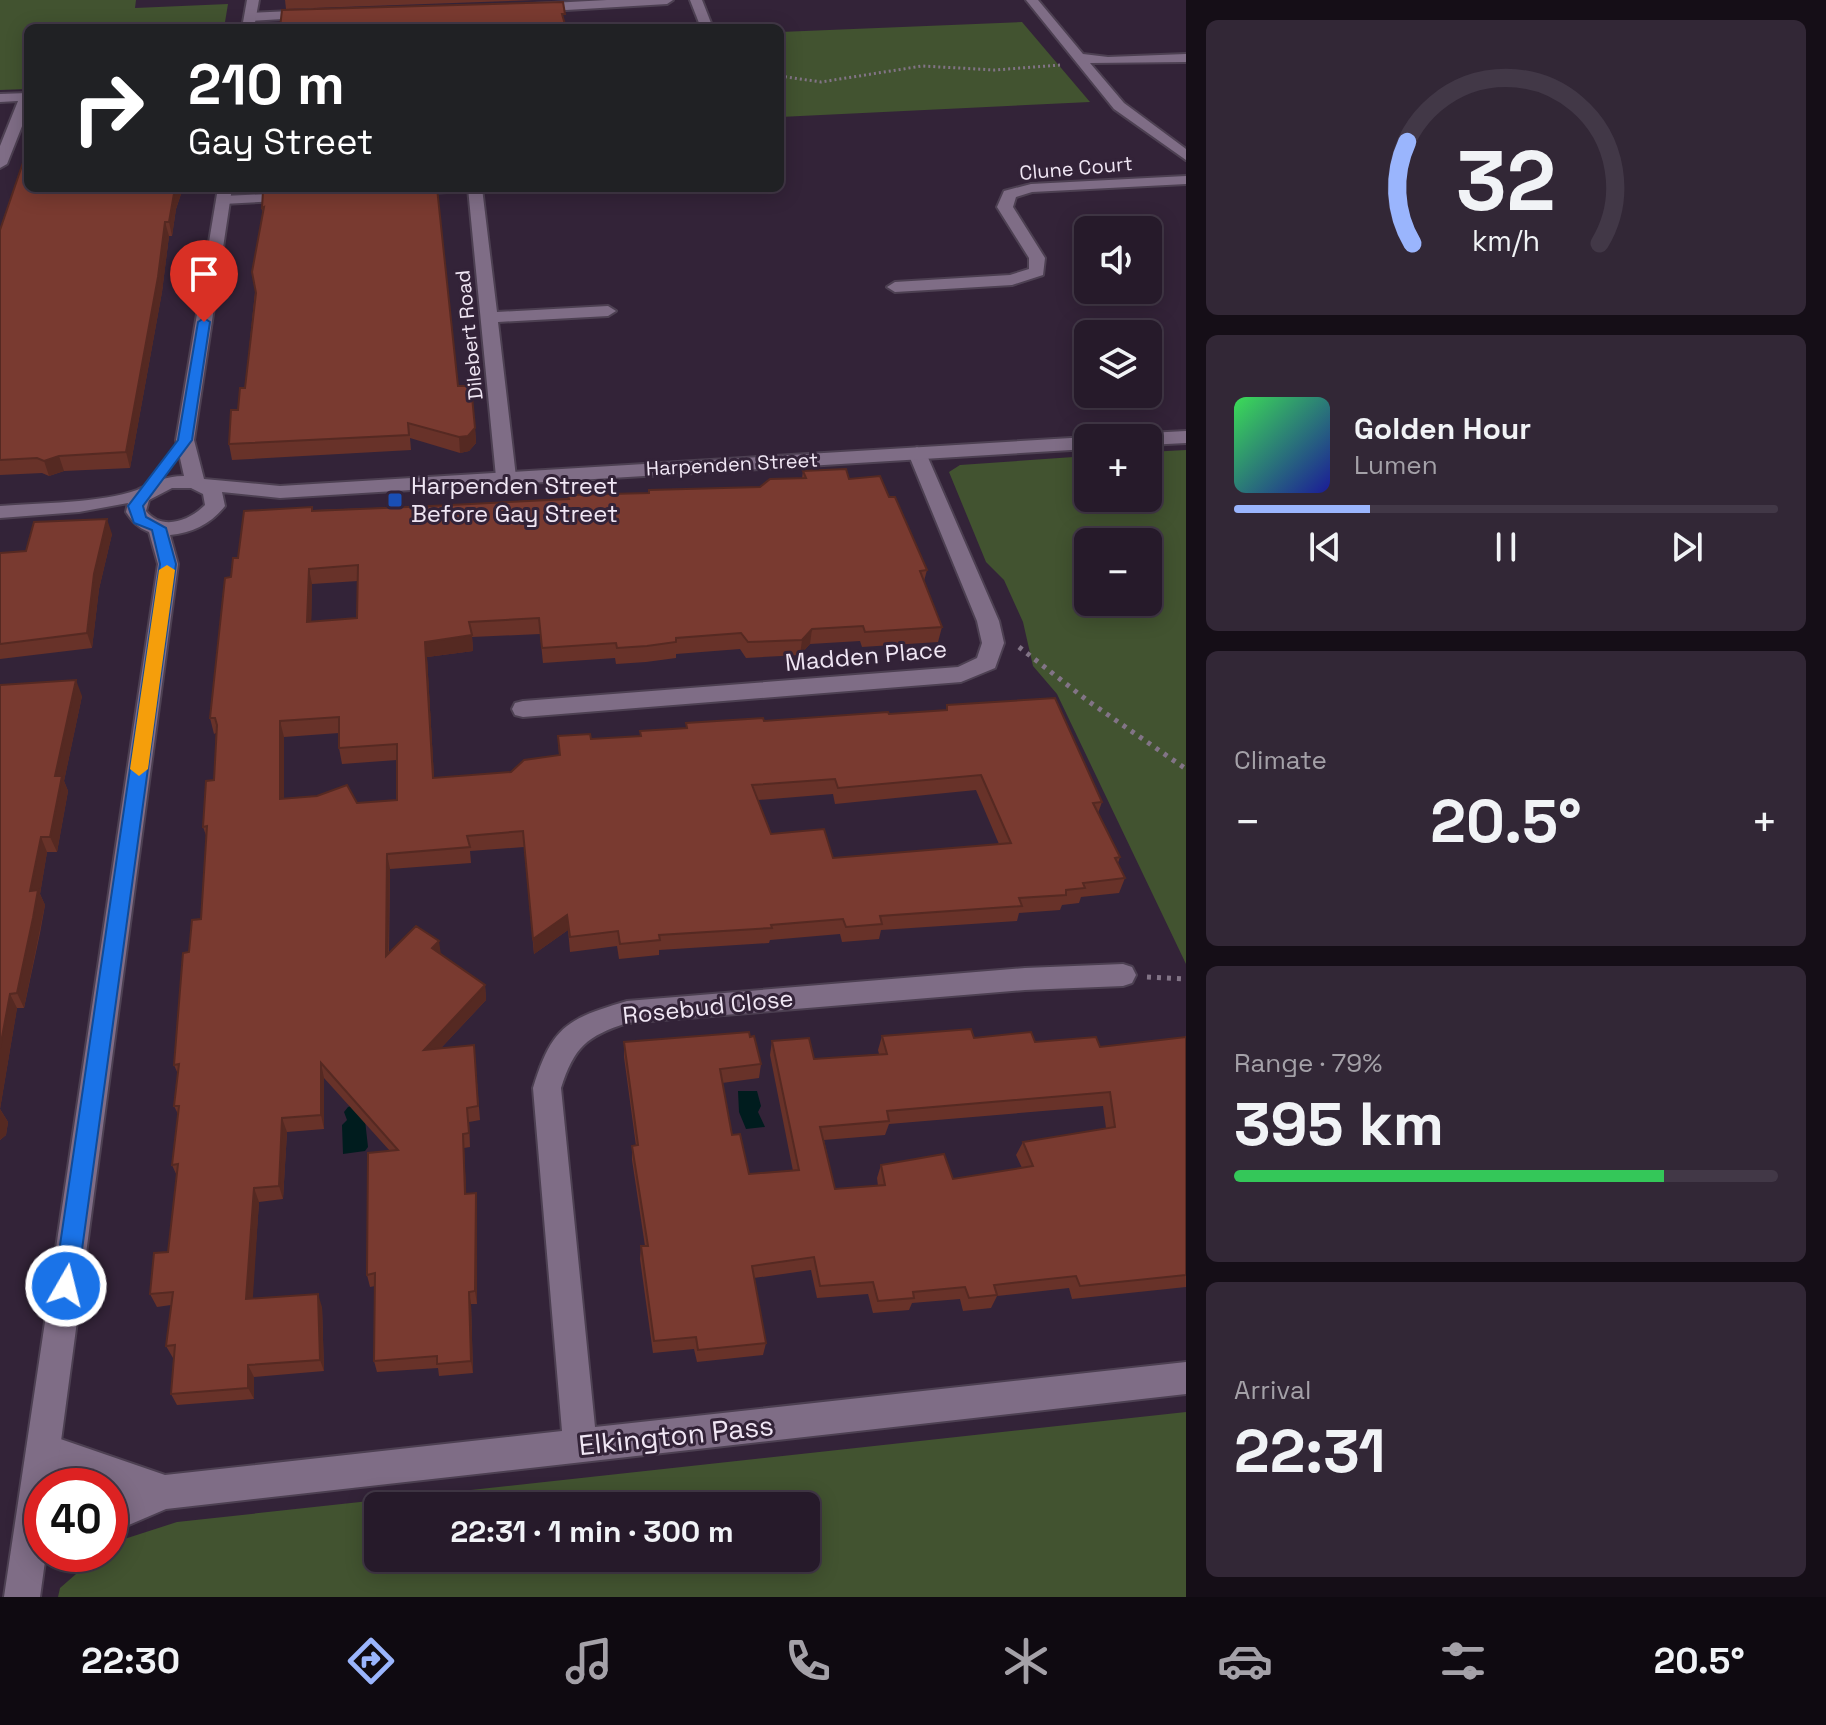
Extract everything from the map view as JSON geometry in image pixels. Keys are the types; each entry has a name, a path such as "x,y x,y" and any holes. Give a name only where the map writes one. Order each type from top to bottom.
{"street":[{"path":"253,0 249,22 324,14"},
{"path":"522,9 667,0"},
{"path":"696,0 705,24"},
{"path":"1032,0 1119,106 1186,156"},
{"path":"1084,61 1186,58"},
{"path":"0,98 24,97"},
{"path":"0,164 24,107"},
{"name":"Clune Court","path":"895,287 1012,280 1037,272 1037,258 1005,207 1009,194 1031,188 1186,180"},
{"name":"Dilebert Road","path":"475,192 506,477"},
{"path":"42,1468 168,564 158,528 140,519 143,498 185,440 224,194 309,196"},
{"path":"489,317 608,311"},
{"path":"1162,438 1186,437"},
{"path":"168,564 216,498 200,484 185,440"},
{"name":"Harpenden Street","path":"0,512 143,498 172,482 280,492 1074,444"},
{"path":"917,453 988,621 993,643"},
{"name":"Harpenden Street","path":"158,528 180,527 280,492"},
{"name":"Madden Place","path":"523,709 961,674 987,663 993,643"},
{"name":"Rosebud Close","path":"580,1446 547,1088 555,1058 575,1032 589,1024 627,1012 1025,979 1123,975"},
{"name":"Elkington Pass","path":"128,1508 165,1492 1186,1378"},
{"name":"Elkington Pass","path":"43,1450 165,1492"},
{"path":"22,1597 29,1572"}],"path":[{"path":"784,77 821,82 922,66 995,70 1084,61"},
{"path":"993,643 1016,645 1036,657 1080,695 1186,769"},
{"path":"1123,975 1186,979"}],"green space":[{"path":"0,0 136,0 135,8 228,4 225,24 24,24 24,89 0,90"},
{"path":"1022,22 1090,102 784,117 784,32"},
{"path":"1186,450 1186,964 1057,694 1033,666 1023,622 1004,580 986,562 949,472 960,465 1074,457 1074,512 1162,512 1162,451"},
{"path":"1186,1412 1186,1597 58,1597 60,1588 78,1572 128,1572 128,1538 177,1522 364,1502 364,1572 820,1572 820,1492 452,1492"}],"shaded area":[{"path":"738,1091 757,1091 761,1106 758,1112 765,1127 746,1129 739,1112"},
{"path":"363,1102 368,1147 365,1151 343,1154 342,1125 347,1120 344,1112 348,1107"}],"building":[{"path":"563,2 565,24 280,24 282,10"},
{"path":"24,160 24,192 174,192 169,222 165,222 126,452 59,456 44,461 37,458 0,460 0,230"},
{"path":"263,192 437,192 458,386 471,386 475,428 468,436 459,437 408,423 409,435 229,444 231,410 238,410 240,388 245,388 256,293 252,272"},
{"path":"846,469 849,479 880,476 889,497 895,497 927,570 920,571 942,627 865,632 863,626 812,629 802,640 748,642 741,633 676,638 676,642 647,646 617,648 616,643 542,648 539,618 469,622 472,635 425,642 433,778 511,772 524,760 560,755 558,736 590,734 591,739 641,736 640,731 687,728 686,723 889,714 947,710 947,705 1055,698 1102,802 1093,803 1120,857 1115,858 1125,878 1083,883 1085,888 1066,890 1066,895 1019,898 1022,906 880,916 882,924 846,927 843,919 771,925 772,928 659,935 660,940 620,944 618,931 570,937 567,915 533,939 523,831 467,836 470,847 387,854 386,956 416,926 439,941 432,948 485,985 424,1050 474,1045 478,1106 467,1108 469,1133 463,1134 465,1194 476,1193 475,1291 469,1292 471,1361 437,1364 437,1356 374,1361 375,1273 367,1275 368,1153 398,1150 321,1063 321,1115 282,1118 279,1186 254,1188 246,1299 318,1294 320,1360 248,1365 248,1388 171,1394 175,1345 166,1346 173,1292 150,1294 154,1253 168,1252 178,1164 172,1165 179,1106 174,1106 179,1064 174,1065 183,953 189,952 192,920 201,919 207,826 203,827 206,781 214,780 217,725 215,718 210,718 225,578 231,577 233,558 238,558 244,511 431,506 569,499 568,495 649,493 649,490 760,487 770,479 806,478 803,471","holes":["358,565 357,618 307,622 309,569","339,717 339,748 397,744 397,800 357,803 347,785 317,796 280,799 280,721","981,775 1011,843 833,858 824,829 771,834 752,785 835,779 838,788"]},
{"path":"107,519 94,574 87,633 0,644 0,553 26,551 34,522"},
{"path":"76,680 55,776 62,776 50,837 41,837 30,891 38,890 33,918 17,993 10,994 0,1048 0,685"},
{"path":"971,1029 974,1038 1031,1032 1035,1042 1096,1037 1100,1047 1186,1037 1186,1275 1080,1286 1076,1276 994,1285 997,1295 969,1298 965,1287 913,1292 914,1298 878,1301 873,1282 820,1286 814,1257 752,1266 766,1343 698,1350 696,1337 654,1341 641,1246 648,1246 632,1146 638,1145 624,1042 749,1032 750,1037 754,1036 761,1064 720,1069 732,1135 740,1134 749,1174 799,1170 772,1041 809,1038 814,1059 887,1054 882,1036","holes":["1110,1092 1115,1127 1023,1142 1033,1166 953,1179 944,1154 881,1165 885,1185 835,1189 820,1127 889,1121 887,1111"]}],"slow traffic":[{"path":"139,769 167,570"}],"place":[{"name":"Harpenden Street Before Gay Street","path":"395,500"}],"route":[{"path":"66,1286 168,564 158,528 140,519 136,506 185,440 204,322"}]}
